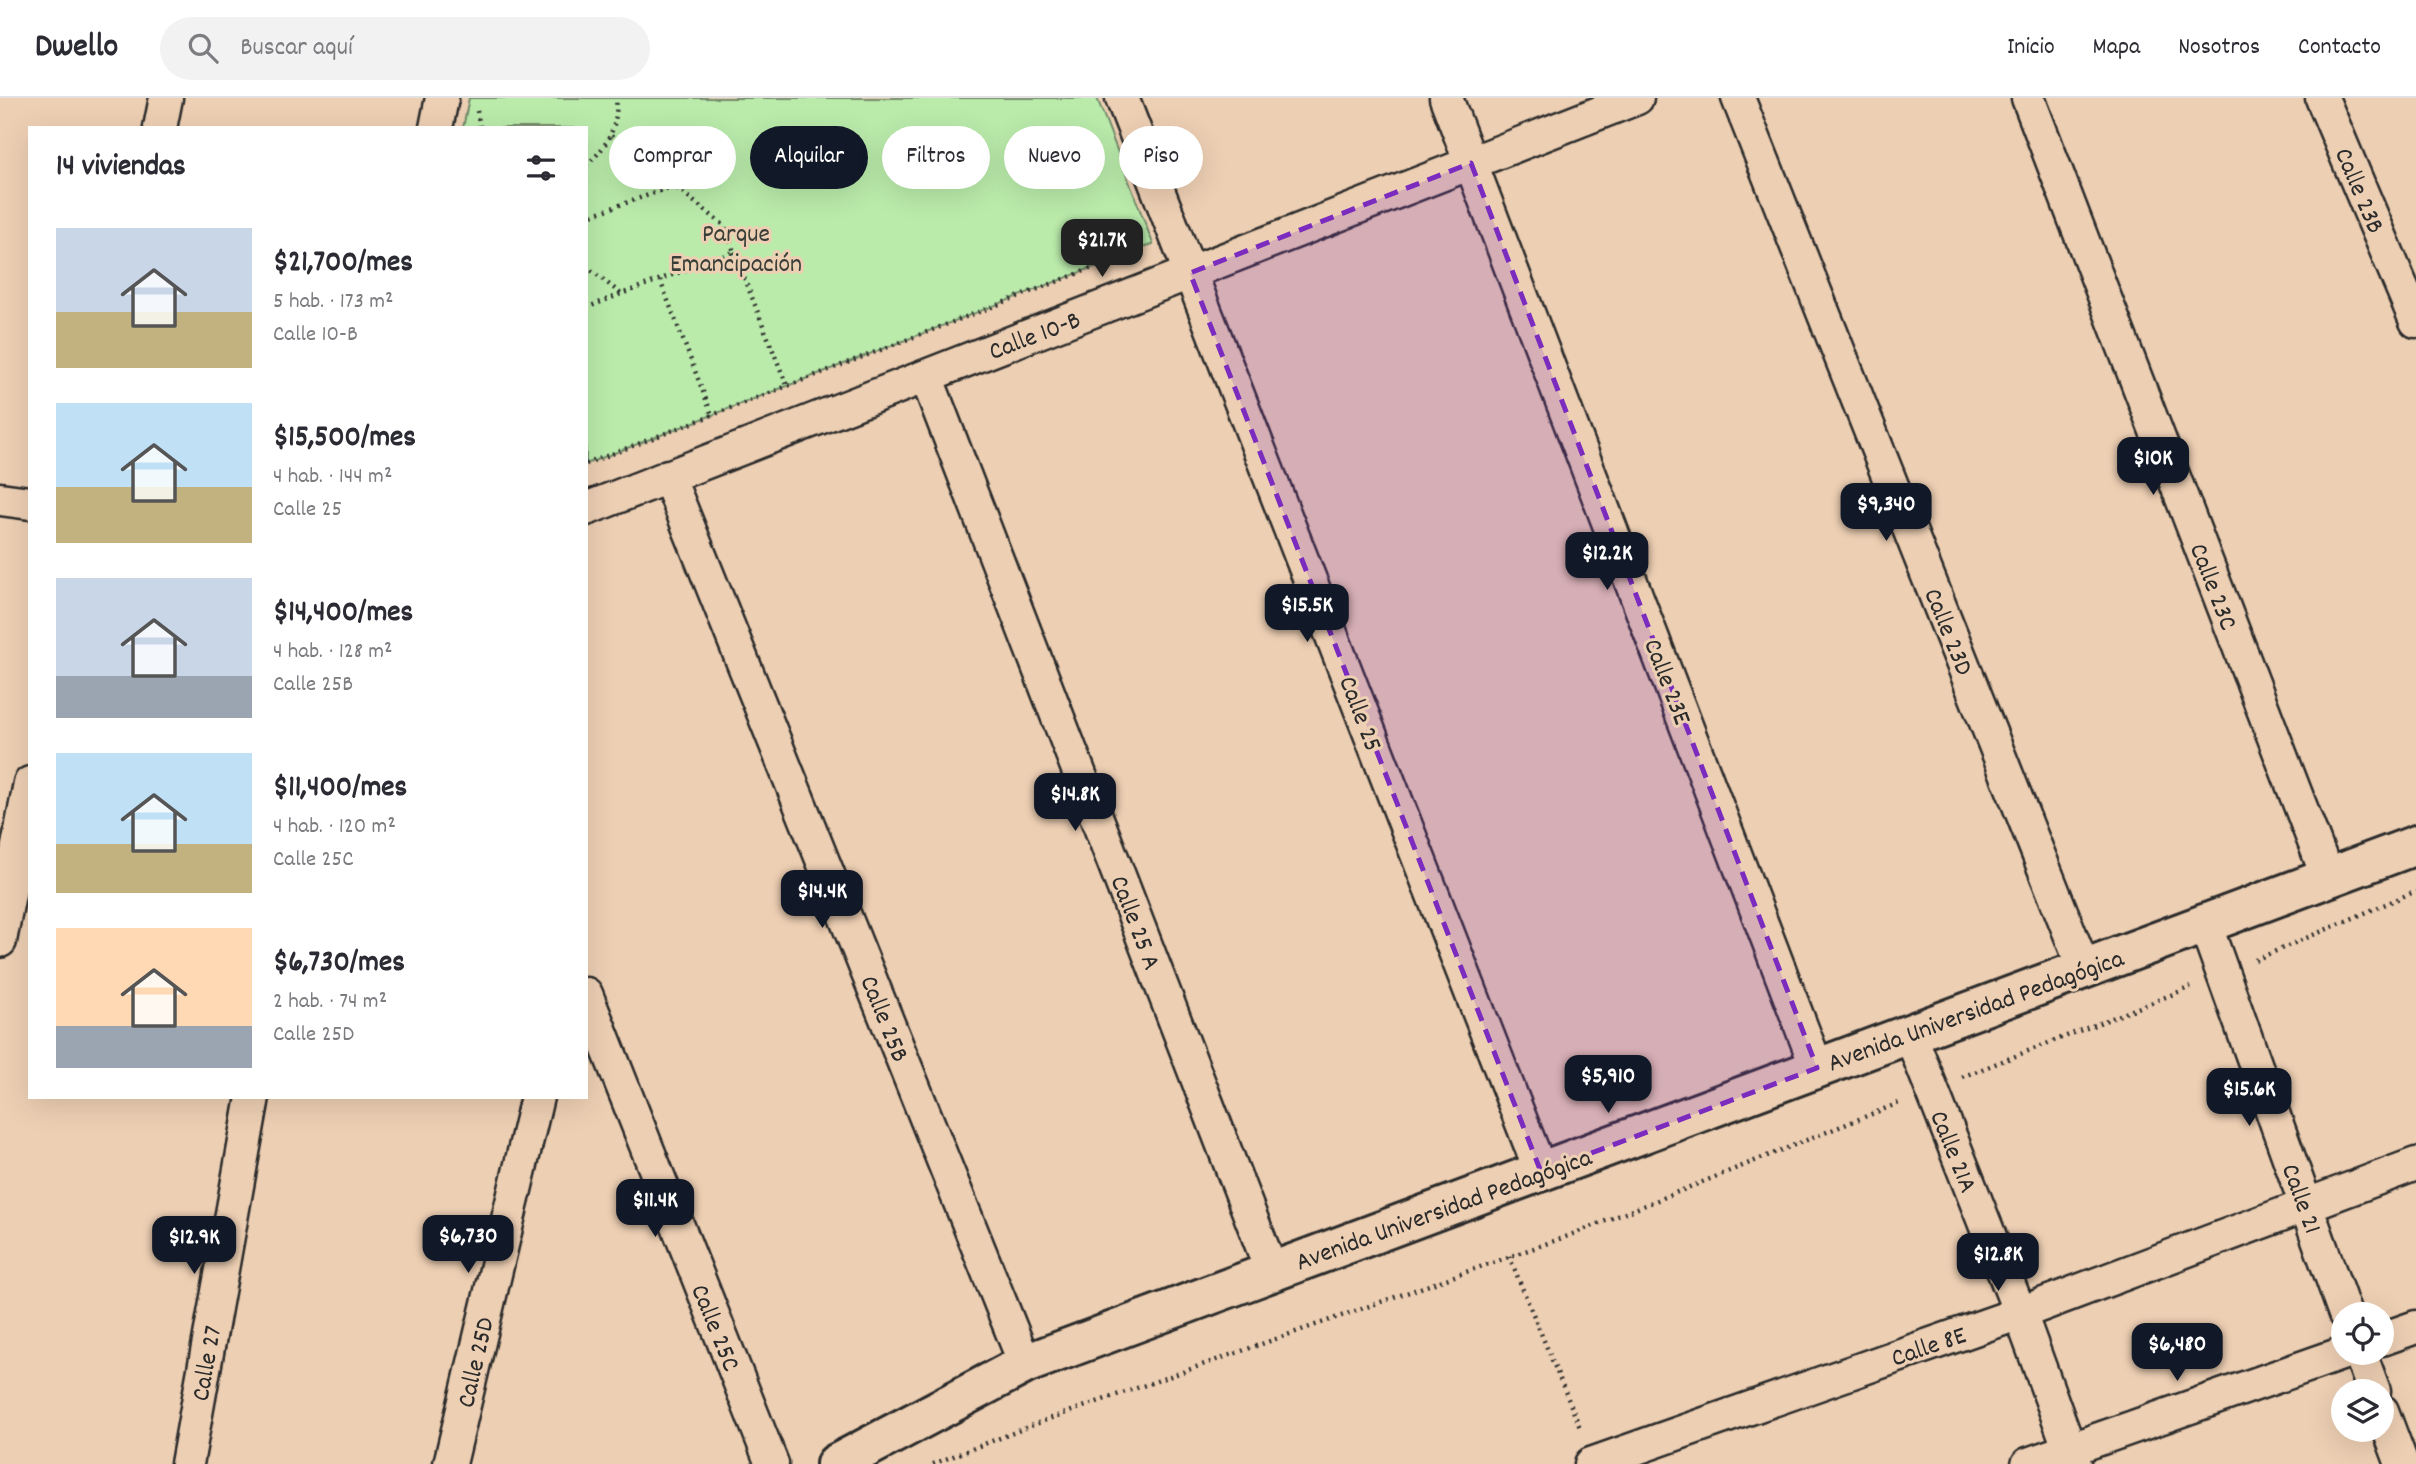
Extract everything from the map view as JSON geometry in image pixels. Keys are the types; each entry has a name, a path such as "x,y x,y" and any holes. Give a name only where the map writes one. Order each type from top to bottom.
{"street":[{"path":"159,126 166,98"},
{"path":"436,126 442,98"},
{"name":"Calle 25","path":"1122,98 1541,1172"},
{"name":"Calle 23E","path":"1446,98 1817,1068"},
{"name":"Calle 10-B","path":"588,508 1637,98"},
{"name":"Calle 23D","path":"1738,98 2084,969"},
{"name":"Calle 23C","path":"2028,98 2328,877"},
{"name":"Calle 23B","path":"2322,98 2416,321"},
{"name":"Calle 25 A","path":"926,376 1272,1272"},
{"name":"Calle 25B","path":"668,477 1025,1364"},
{"path":"0,499 28,503"},
{"path":"0,941 28,794"},
{"name":"Avenida Universidad Pedagógica","path":"836,1464 1025,1364 2416,845"},
{"name":"Calle 21","path":"2205,924 2342,1302"},
{"name":"Calle 25C","path":"588,1000 772,1464"},
{"name":"Calle 21A","path":"1910,1034 2020,1313 2072,1457"},
{"name":"Calle 27","path":"187,1464 253,1099"},
{"name":"Calle 25D","path":"450,1464 537,1099"},
{"name":"Calle 8E","path":"1593,1463 2020,1313 2416,1164"},
{"path":"2394,1335 2416,1327"},
{"path":"2028,1464 2072,1457 2331,1358"},
{"path":"2394,1442 2402,1464"}],"path":[{"path":"613,126 617,107 615,98"},
{"path":"588,163 602,151 609,139"},
{"path":"588,216 666,189"},
{"path":"679,189 725,226 787,386"},
{"path":"588,463 1153,244"},
{"path":"588,307 734,252"},
{"path":"588,268 621,294"},
{"path":"660,280 712,415"},
{"path":"933,1464 1046,1420 1569,1236 2222,974 2416,891"},
{"path":"1509,1256 1593,1463"}],"highlighted area":[{"path":"1471,163 1817,1068 1541,1172 1190,273"}],"green space":[{"name":"Parque Emancipación","path":"469,98 1097,98 1119,155 1119,189 1132,189 1153,244 588,463 588,126 463,126"}]}
